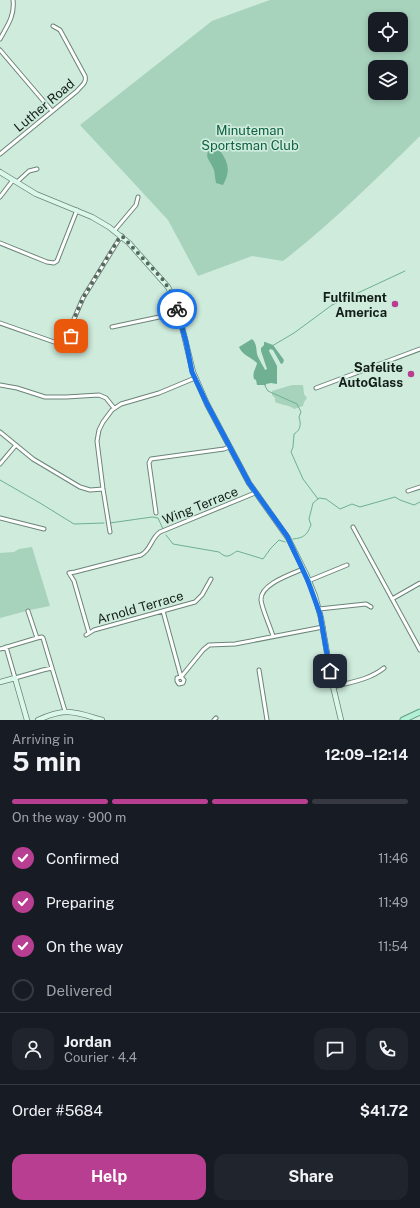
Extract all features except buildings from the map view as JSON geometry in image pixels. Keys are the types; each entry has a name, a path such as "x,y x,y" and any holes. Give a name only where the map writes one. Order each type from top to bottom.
{"main road":[{"path":"0,172 40,196 94,218 114,230 122,236 168,286 174,299 186,342 190,364 195,378 229,447 255,493 287,536 308,581 319,609 333,687 341,720"},
{"path":"0,682 15,678 27,720"},
{"path":"38,720 52,714 65,711 79,713 102,720"},
{"path":"405,720 420,712"}],"street":[{"path":"0,39 14,10 13,0"},
{"name":"Luther Road","path":"0,154 84,84 86,78 60,30 53,26"},
{"path":"0,50 52,111"},
{"path":"0,197 15,181 30,170 38,169"},
{"path":"114,230 136,205 138,197"},
{"path":"0,243 47,262 54,263 57,261 76,210"},
{"path":"0,324 57,343 62,343 68,340 72,334 74,319 83,298 118,240 122,236"},
{"path":"112,327 178,313"},
{"path":"316,388 420,349"},
{"path":"110,532 97,446 97,437 103,422 114,408 129,401 163,392 195,378"},
{"path":"0,385 18,388 45,397 59,398 99,395 106,398 114,408"},
{"path":"0,432 44,466 80,487 87,490 103,489"},
{"path":"0,464 16,445"},
{"path":"156,513 149,463 151,459 224,449 229,447"},
{"path":"408,491 420,487"},
{"name":"Wing Terrace","path":"88,634 74,580 69,573 141,555 148,551 154,538 159,533 255,493"},
{"path":"0,518 44,529"},
{"path":"354,527 420,650"},
{"path":"308,581 347,565"},
{"path":"273,636 263,605 262,596 274,582 303,569"},
{"name":"Arnold Terrace","path":"88,634 94,630 197,600 212,579"},
{"path":"392,599 420,582"},
{"path":"319,609 365,604 371,607"},
{"path":"28,611 37,638"},
{"path":"163,611 181,677 203,650 209,645 232,644 323,627"},
{"path":"0,648 43,637 65,711"},
{"path":"6,647 15,678 52,668"},
{"path":"333,687 366,679 384,668"},
{"path":"259,670 267,720"}],"green space":[{"name":"Minuteman Sportsman Club","path":"270,0 420,0 420,136 336,216 283,261 252,256 198,276 168,220 80,125 212,21"},
{"path":"292,385 303,385 304,394 307,398 303,406 294,409 275,402 275,398 272,395 272,391"},
{"path":"32,547 50,606 0,618 0,553 14,552 19,549"}],"shaded area":[{"path":"213,144 221,152 228,169 223,185 216,183 214,170 207,155"},
{"path":"252,339 256,344 258,356 265,370 267,369 261,351 264,342 273,345 284,360 281,364 273,350 270,349 269,351 277,366 277,384 271,383 266,384 266,386 257,385 253,374 257,363 244,354 239,347"}],"waterway":[{"path":"272,346 294,333 332,305 405,271"},
{"path":"265,386 268,391 297,404 301,412 299,417 300,427 294,434 291,452 303,479 318,499"},
{"path":"0,480 74,524 104,523"},
{"path":"293,539 302,537 308,531 311,525 309,519 313,503 319,498 326,499 340,509 352,504 360,507 395,497 414,505 420,502"},
{"path":"110,523 152,517 158,518 163,529"},
{"path":"166,535 173,544 219,552 226,556 237,551 263,559 279,540 285,542"}],"way so far":[{"path":"71,336 74,319 87,290 122,236 168,286 177,309"}],"place":[{"name":"Fulfilment America","path":"395,304"},
{"name":"Safelite AutoGlass","path":"411,374"}],"route":[{"path":"177,309 192,372 207,404 249,483 287,536 308,581 320,614 330,671"}]}
